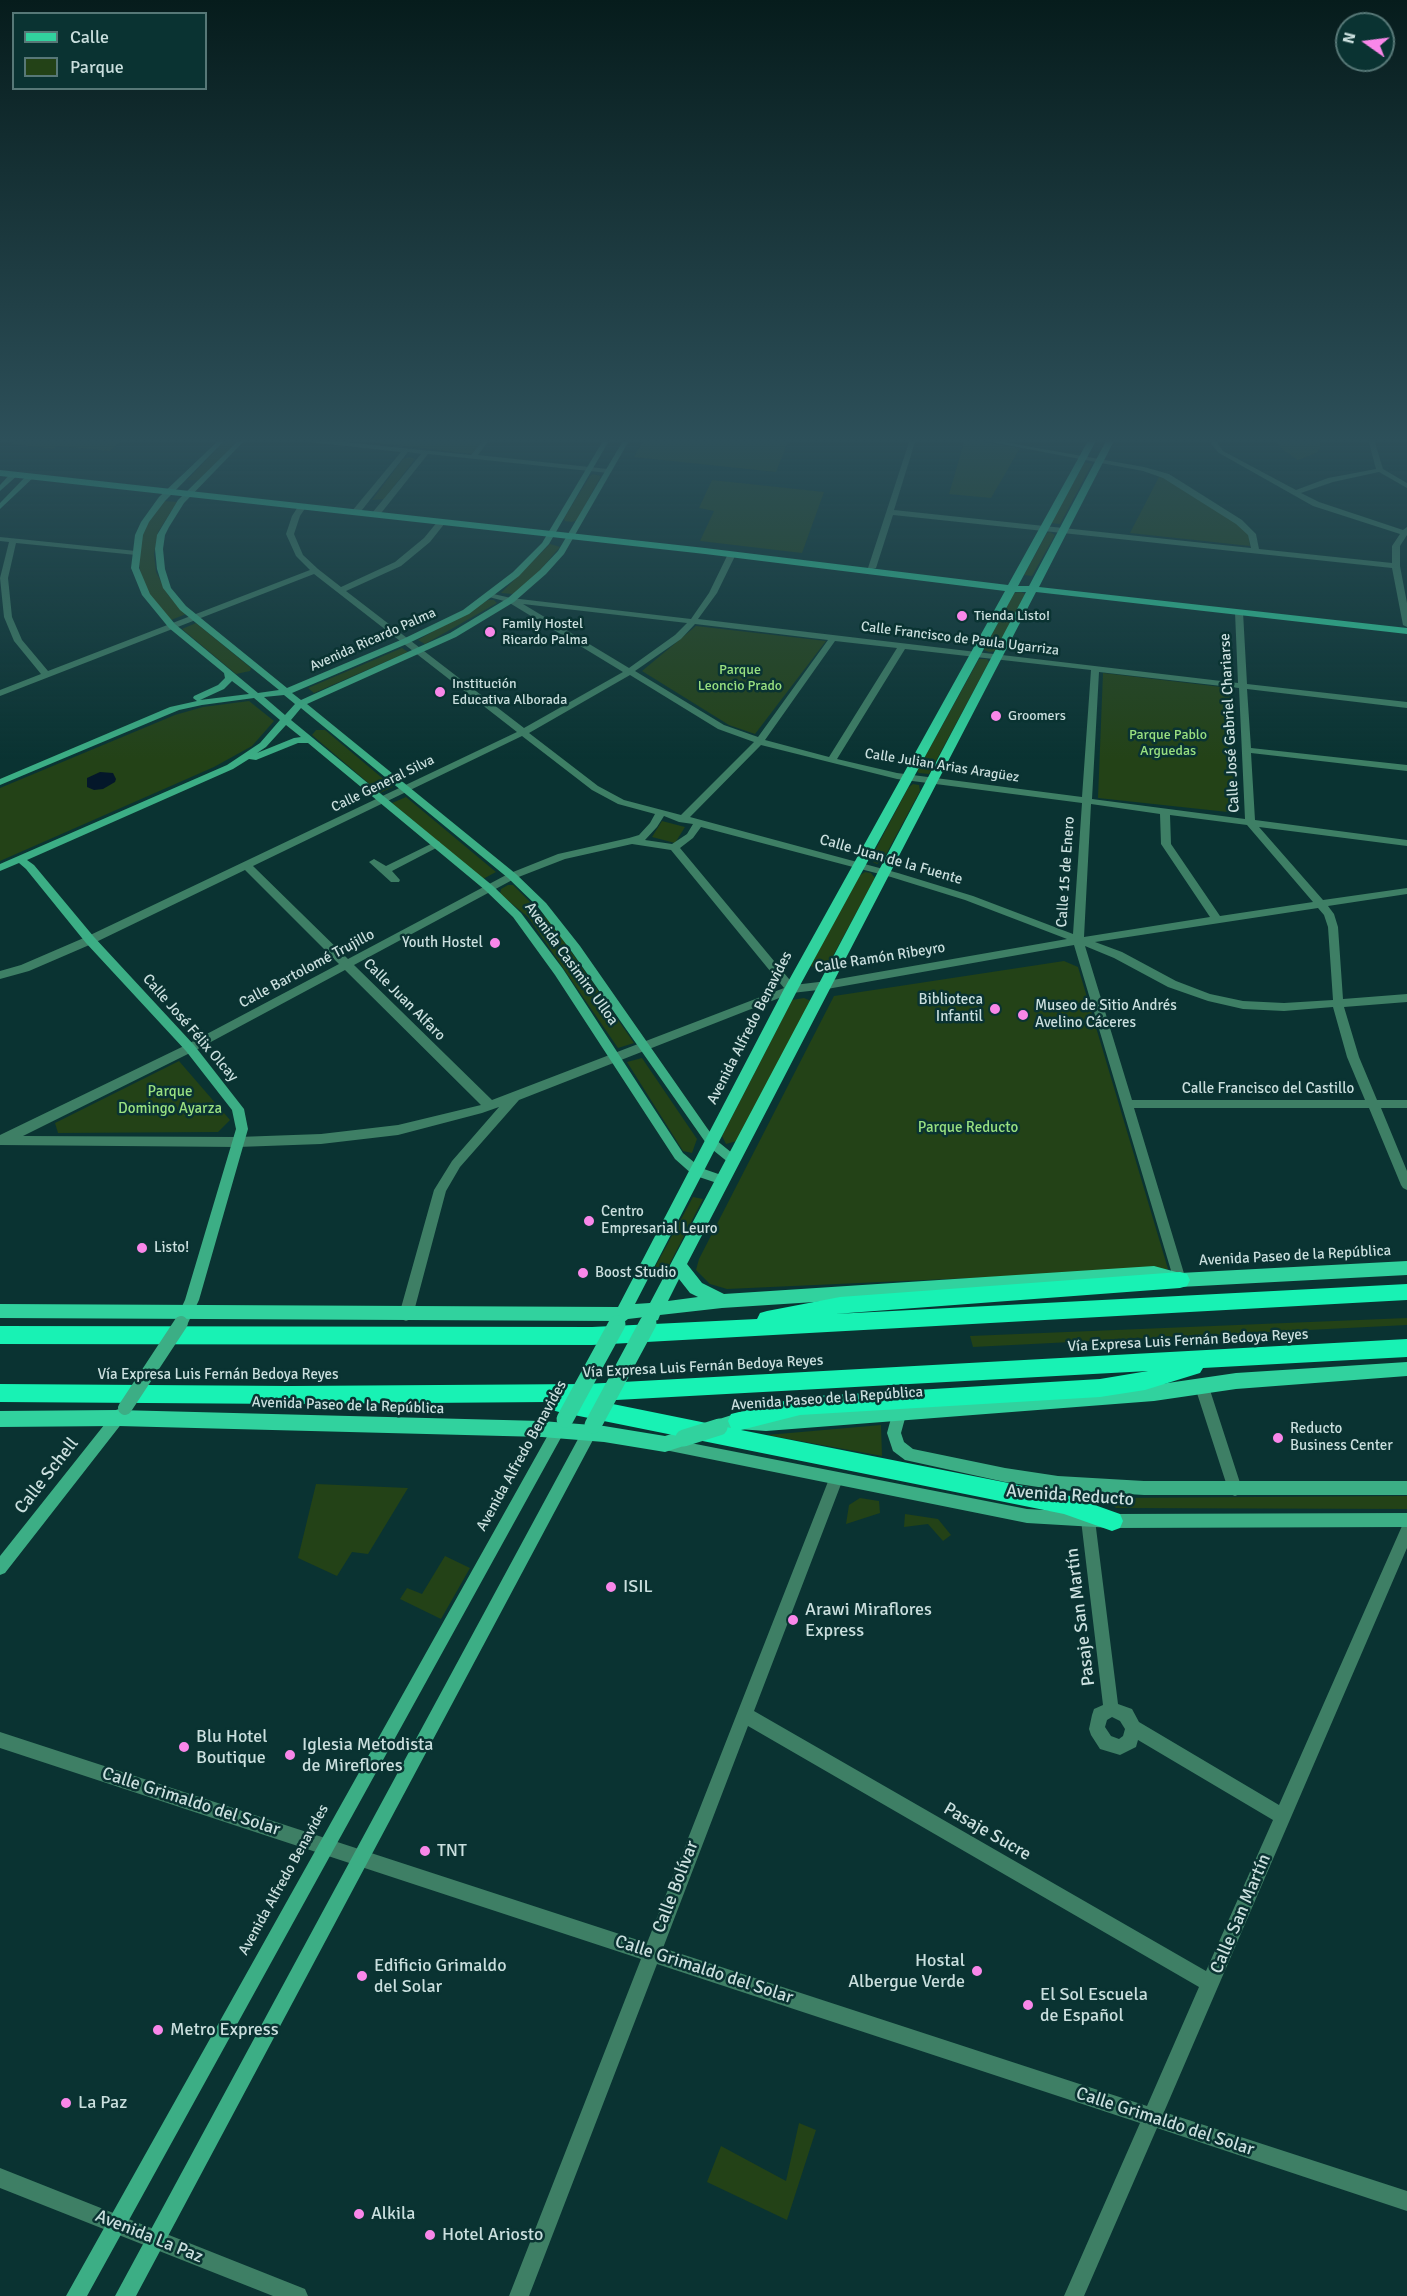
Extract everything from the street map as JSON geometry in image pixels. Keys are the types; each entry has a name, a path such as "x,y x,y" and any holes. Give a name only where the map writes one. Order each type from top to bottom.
{"highway":[{"path":"726,1330 840,1305 1180,1280"},
{"path":"0,1335 505,1337 726,1330 1407,1292"},
{"name":"Vía Expresa Luis Fernán Bedoya Reyes","path":"0,1393 519,1395 662,1390 1407,1348"},
{"path":"729,1424 775,1411 818,1405 1100,1388 1170,1374 1214,1359"},
{"path":"519,1395 1064,1504 1112,1521"}],"main road":[{"path":"136,553 138,546"},
{"name":"Avenida Casimiro Ulloa","path":"159,546 161,569 167,588 194,617 512,876 542,905 712,1143 733,1160"},
{"name":"Avenida Ricardo Palma","path":"173,709 202,702 286,692 406,641 466,612 492,594 532,559 542,546"},
{"name":"Avenida Ricardo Palma","path":"230,767 263,745 300,704 419,651 461,630 511,600 543,572 563,546"},
{"path":"661,546 731,556 1407,631"},
{"name":"Avenida Alfredo Benavides","path":"76,2296 115,2222 562,1425 697,1172 791,989 977,655 1033,546"},
{"path":"125,2296 652,1317 827,985 1053,546"},
{"path":"713,552 872,568 1012,587"},
{"name":"Avenida Casimiro Ulloa","path":"136,553 135,568 146,595 172,626 437,844 518,915 560,972 674,1149 687,1165 697,1172 723,1180"},
{"path":"231,674 248,674 254,666"},
{"name":"Avenida Ricardo Palma","path":"0,782 221,687 231,674"},
{"name":"Avenida Ricardo Palma","path":"0,868 230,767 297,740 309,739 315,729 331,728"},
{"name":"Calle José Félix Olcay","path":"21,860 30,867 90,940 190,1048 238,1109 242,1129 184,1318 122,1413"},
{"path":"679,1265 687,1279 696,1288 722,1301"},
{"name":"Avenida Paseo de la República","path":"0,1311 184,1318 406,1315 619,1319 652,1317 722,1301 1154,1273 1180,1280 1407,1268"},
{"name":"Avenida Paseo de la República","path":"0,1419 122,1413 562,1425 665,1444 729,1424 1154,1393 1236,1381 1407,1369"},
{"name":"Avenida Reducto","path":"900,1412 894,1434 898,1446 910,1455 1058,1484 1144,1488 1407,1488"},
{"name":"Calle Schell","path":"0,1568 122,1413"},
{"name":"Avenida Reducto","path":"665,1444 1027,1516 1112,1521 1407,1520"}],"street":[{"path":"11,546 4,578 4,618 18,640 47,675"},
{"path":"65,546 136,553"},
{"name":"Calle Juan de la Fuente","path":"296,546 300,556 315,571 522,733 607,796 660,814 884,872 969,898 1118,955 1172,984 1208,997 1243,1005 1284,1007 1407,998"},
{"path":"340,591 398,564 420,546"},
{"path":"872,568 879,546"},
{"path":"1211,546 1396,566"},
{"path":"1255,546 1256,551"},
{"path":"1396,546 1396,566 1407,625"},
{"name":"Calle General Silva","path":"0,975 25,968 90,940 522,733 629,672 678,637 693,621 713,593 731,556"},
{"path":"1,693 315,571"},
{"path":"492,594 511,600"},
{"name":"Calle Francisco de Paula Ugarriza","path":"511,600 1407,705"},
{"name":"Calle Julian Arias Aragüez","path":"511,600 721,727 759,742 831,761 932,781 1407,843"},
{"name":"Calle José Gabriel Chariarse","path":"1239,612 1250,822 1329,914 1333,927 1339,1013 1353,1057 1407,1185"},
{"path":"682,820 759,742 833,638"},
{"path":"831,761 903,646"},
{"name":"Calle 15 de Enero","path":"1095,669 1078,941 1180,1280"},
{"path":"1247,750 1407,768"},
{"path":"1165,811 1166,844 1217,920"},
{"name":"Calle Bartolomé Trujillo","path":"1,1140 190,1048 512,876 562,856 632,841 647,832 660,814"},
{"path":"698,824 690,836 674,847 791,989"},
{"name":"Calle Bartolomé Trujillo","path":"632,841 674,847"},
{"path":"385,870 437,844"},
{"path":"374,862 395,880"},
{"name":"Calle Juan Alfaro","path":"246,865 490,1106"},
{"name":"Calle Ramón Ribeyro","path":"406,1315 440,1190 456,1164 516,1096 791,989 827,985 1078,941 1407,891"},
{"path":"1,1140 238,1142 321,1139 398,1130 490,1106 516,1096"},
{"name":"Calle Francisco del Castillo","path":"1128,1104 1407,1104"},
{"path":"43,1141 38,1137 38,1131 49,1116"},
{"path":"1202,1387 1234,1489"},
{"name":"Calle Bolívar","path":"519,2296 650,1953 836,1479"},
{"name":"Pasaje San Martín","path":"1088,1520 1112,1709"},
{"name":"Calle San Martín","path":"1074,2296 1407,1532"},
{"path":"1112,1709 1126,1715 1133,1728 1133,1735 1126,1745 1114,1746 1106,1743 1100,1737 1097,1721 1100,1715 1112,1709"},
{"name":"Pasaje Sucre","path":"744,1714 1211,1984"},
{"path":"1133,1728 1283,1817"},
{"name":"Calle Grimaldo del Solar","path":"0,1740 1407,2201"},
{"name":"Avenida La Paz","path":"0,2178 115,2222 154,2241 298,2296"}],"green space":[{"path":"141,546 155,546 156,572 168,595 186,614 171,620 149,594 141,577 139,561"},
{"path":"548,546 560,547 535,576 513,594 501,593"},
{"path":"744,546 804,546 802,553"},
{"path":"1040,546 1049,546 1032,576 1024,575"},
{"path":"1013,593 1025,594 996,651 984,650"},
{"path":"488,600 494,600 497,603 425,644 418,640"},
{"path":"196,623 251,668 250,671 236,674 182,629"},
{"name":"Parque Leoncio Prado","path":"696,626 826,641 755,734 729,725 642,671"},
{"path":"402,648 408,652 314,693 308,688"},
{"path":"979,659 987,659 989,662 929,774 919,773 917,771"},
{"name":"Parque Pablo Arguedas","path":"1103,673 1230,688 1237,813 1098,798"},
{"path":"249,701 274,721 252,746 214,767 0,861 0,788 175,715 203,707"},
{"path":"316,730 325,730 393,787 380,793 312,735"},
{"path":"913,784 919,785 920,791 883,860 877,864 873,862 872,856 908,788"},
{"path":"406,797 496,872 483,879 392,803"},
{"path":"662,821 685,827 675,843 652,837"},
{"path":"865,872 871,873 875,878 827,967 823,971 815,969 810,965 859,876"},
{"path":"513,885 552,924 634,1043 618,1048 528,917 500,894 501,889"},
{"name":"Parque Reducto","path":"1064,961 1078,967 1168,1269 727,1289 710,1284 696,1270 699,1259 834,996"},
{"path":"804,998 811,1001 737,1141 726,1144 722,1136 792,1000"},
{"path":"642,1058 697,1139 692,1153 683,1151 627,1062"},
{"name":"Parque Domingo Ayarza","path":"179,1061 230,1120 218,1132 58,1133 55,1123"},
{"path":"693,1197 703,1199 663,1277 649,1278"},
{"path":"1407,1318 1407,1325 973,1347 970,1336"},
{"path":"881,1425 882,1456 767,1435"},
{"path":"316,1484 408,1488 368,1554 352,1552 337,1576 298,1558"},
{"path":"1407,1496 1407,1509 1116,1508 1103,1498"},
{"path":"860,1498 879,1501 880,1513 846,1524 849,1505"},
{"path":"905,1514 938,1519 951,1535 943,1541 928,1524 904,1527"},
{"path":"445,1556 470,1568 441,1619 400,1599 407,1588 422,1594"},
{"path":"799,2123 816,2130 787,2220 707,2182 721,2146 786,2181"}],"water":[{"path":"100,772 113,773 115,782 103,789 94,790 87,787 87,778"}],"place":[{"name":"Tienda Listo!","path":"962,616"},
{"name":"Family Hostel Ricardo Palma","path":"490,632"},
{"name":"Institución Educativa Alborada","path":"440,692"},
{"name":"Groomers","path":"996,716"},
{"name":"Youth Hostel","path":"495,943"},
{"name":"Biblioteca Infantil","path":"995,1009"},
{"name":"Museo de Sitio Andrés Avelino Cáceres","path":"1023,1015"},
{"name":"Centro Empresarial Leuro","path":"589,1221"},
{"name":"Listo!","path":"142,1248"},
{"name":"Boost Studio","path":"583,1273"},
{"name":"Reducto Business Center","path":"1278,1438"},
{"name":"ISIL","path":"611,1587"},
{"name":"Arawi Miraflores Express","path":"793,1620"},
{"name":"Blu Hotel Boutique","path":"184,1747"},
{"name":"Iglesia Metodista de Mireflores","path":"290,1755"},
{"name":"TNT","path":"425,1851"},
{"name":"Hostal Albergue Verde","path":"977,1971"},
{"name":"Edificio Grimaldo del Solar","path":"362,1976"},
{"name":"El Sol Escuela de Español","path":"1028,2005"},
{"name":"Metro Express","path":"158,2030"},
{"name":"La Paz","path":"66,2103"},
{"name":"Alkila","path":"359,2214"},
{"name":"Hotel Ariosto","path":"430,2235"}]}
